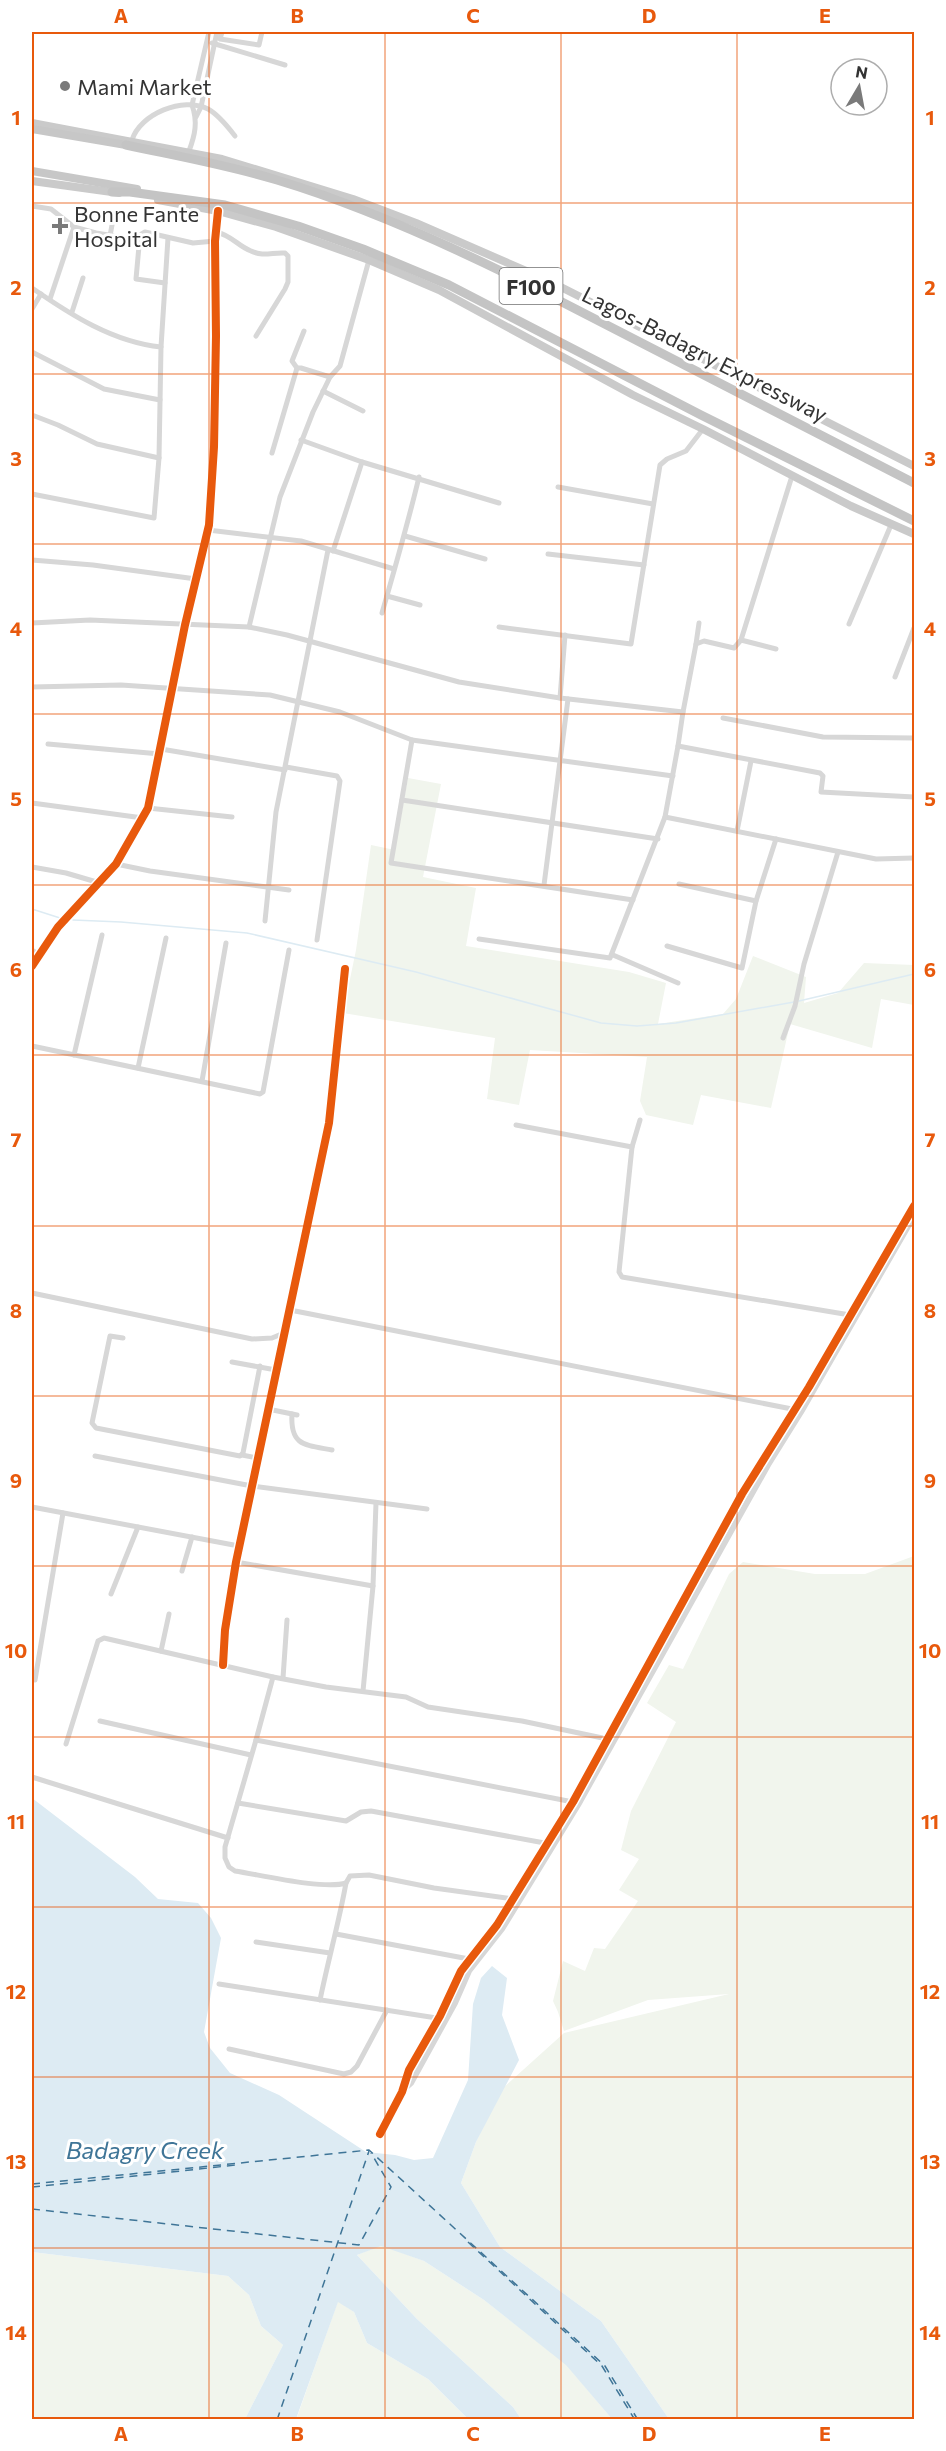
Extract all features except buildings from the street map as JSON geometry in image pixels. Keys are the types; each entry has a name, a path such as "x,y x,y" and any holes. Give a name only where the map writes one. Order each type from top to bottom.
{"highway":[{"name":"Lagos-Badagry Expressway","path":"32,129 129,143 276,179 377,215 514,277 915,483"},
{"name":"F100","path":"32,171 225,205 298,226 363,249 449,285 701,415 915,520"},
{"path":"112,192 184,198"}],"main road":[{"name":"Lagos-Badagry Expressway","path":"32,123 129,143 189,152 286,177 354,199 496,256 915,466"},
{"path":"32,181 112,192 218,211 276,227 369,260 455,298 633,395 891,525 915,534"}],"street":[{"path":"189,152 195,134 196,117 192,105 209,32"},
{"path":"196,117 201,107 217,32"},
{"path":"222,32 220,39 259,45 262,32"},
{"path":"207,42 285,65"},
{"path":"129,143 149,118 170,107 192,105 208,109 235,136"},
{"path":"32,206 51,209 74,227 110,236 137,238 145,232 201,244 215,241"},
{"path":"32,966 35,952 116,864 148,808 185,626 208,530 216,387 215,241 218,211"},
{"path":"110,236 114,214"},
{"path":"50,299 74,227"},
{"path":"216,232 227,234 248,250 260,254 285,253 288,256 288,282 256,336"},
{"path":"137,238 139,246 135,279 165,283"},
{"path":"32,494 154,518 159,458 161,347 168,238"},
{"path":"249,627 280,497 301,440 323,391 330,377 340,366 369,260"},
{"path":"72,312 83,278"},
{"path":"32,288 98,328 123,340 140,345 161,347"},
{"path":"32,309 41,294"},
{"path":"272,453 297,369 292,361 304,331"},
{"path":"32,352 105,389 160,400"},
{"path":"297,369 301,368 330,377"},
{"path":"323,391 363,411"},
{"path":"32,415 97,444 159,458"},
{"path":"499,627 631,644 660,465 667,459 686,451 703,429"},
{"path":"301,440 362,462 419,477 499,503"},
{"path":"265,921 276,812 310,641 331,550 362,462"},
{"path":"696,644 704,641 734,648 741,640 792,476"},
{"path":"382,613 405,536 419,477"},
{"path":"558,487 653,504"},
{"path":"849,624 891,525"},
{"path":"208,530 301,541 394,569"},
{"path":"405,536 485,559"},
{"path":"548,554 644,565"},
{"path":"32,560 93,565 196,579"},
{"path":"387,596 420,605"},
{"path":"32,623 90,620 185,626 249,627 310,641 459,682 560,698 683,712"},
{"path":"479,939 608,959 613,955 666,817 699,623"},
{"path":"895,677 915,628"},
{"path":"560,698 565,634"},
{"path":"741,640 776,649"},
{"path":"32,687 102,684 270,694 340,712 412,740 673,776"},
{"path":"544,885 562,762 568,699"},
{"path":"723,718 823,737 915,738"},
{"path":"412,740 391,863 633,900"},
{"path":"48,744 160,752 337,776 340,781 318,940"},
{"path":"678,746 820,773 823,776 821,792 915,797"},
{"path":"737,831 751,761"},
{"path":"402,800 658,839"},
{"path":"32,803 143,818"},
{"path":"148,808 232,817"},
{"path":"666,817 876,859 915,858"},
{"path":"667,946 742,968 756,901 776,838"},
{"path":"783,1038 795,1006 804,964 838,852"},
{"path":"116,864 150,871 289,890"},
{"path":"32,867 66,873 100,883"},
{"path":"679,884 756,901"},
{"path":"74,1055 102,935"},
{"path":"138,1068 166,938"},
{"path":"202,1080 226,943"},
{"path":"32,1047 202,1080 258,1094 263,1092 289,950"},
{"path":"613,955 678,983"},
{"path":"223,1665 225,1630 239,1546 332,1107 345,969"},
{"path":"640,1120 632,1147 620,1275 850,1314"},
{"path":"516,1125 632,1147"},
{"path":"380,2134 402,2092 409,2070 469,1971 503,1927 749,1498 850,1314 915,1206"},
{"path":"442,2019 469,1959 497,1925 550,1844 610,1740 742,1494 798,1410 915,1216"},
{"path":"32,1293 252,1339 272,1338 284,1333"},
{"path":"290,1310 798,1410"},
{"path":"123,1338 110,1336 91,1419 93,1426 165,1443 257,1458"},
{"path":"232,1362 276,1370"},
{"path":"242,1455 260,1366"},
{"path":"268,1409 295,1414 291,1430 296,1439 303,1444 332,1450"},
{"path":"95,1456 252,1486 427,1509"},
{"path":"742,1494 749,1498"},
{"path":"363,1691 374,1586 376,1503"},
{"path":"32,1507 239,1546"},
{"path":"35,1680 34,1661 63,1513"},
{"path":"111,1594 138,1527"},
{"path":"182,1571 192,1537"},
{"path":"236,1562 374,1586"},
{"path":"161,1651 169,1614"},
{"path":"283,1678 287,1620"},
{"path":"66,1744 98,1641 104,1638 273,1677 326,1687 406,1697 428,1707 522,1721 610,1740"},
{"path":"273,1677 228,1838 225,1858 229,1867 235,1870 309,1882 338,1885 346,1883"},
{"path":"100,1721 251,1755"},
{"path":"256,1740 573,1802"},
{"path":"32,1777 228,1838"},
{"path":"238,1803 346,1821 371,1810 550,1844"},
{"path":"320,2000 346,1883 350,1876 369,1875 434,1888 513,1899"},
{"path":"336,1934 469,1959"},
{"path":"256,1942 330,1953"},
{"path":"219,1984 442,2019"},
{"path":"230,2049 344,2074 351,2072 357,2066 387,2010"}],"shaded area":[{"path":"408,778 441,784 423,877 476,888 466,946 629,972 666,983 658,1024 723,1014 736,999 753,956 806,977 804,1003 838,993 864,963 914,965 914,1005 881,999 872,1048 790,1024 771,1108 701,1095 693,1125 646,1115 640,1101 647,1057 530,1050 519,1105 487,1099 495,1038 343,1013 356,950 371,845 395,850"},
{"path":"914,1556 914,2419 669,2419 601,2321 500,2247 461,2183 476,2142 502,2089 564,2033 729,1994 648,2000 564,2031 553,2001 563,1961 585,1971 594,1948 605,1949 638,1901 619,1890 639,1859 621,1850 631,1811 676,1722 647,1703 669,1665 683,1669 729,1574 743,1562 815,1574 865,1574"},
{"path":"381,2245 424,2261 484,2300 566,2364 612,2419 521,2419 513,2407 417,2319 357,2255"},
{"path":"32,2252 228,2276 249,2295 261,2326 283,2345 245,2419 32,2420"},
{"path":"338,2301 354,2312 367,2343 428,2379 468,2419 296,2420"}],"water":[{"name":"Badagry Creek","path":"32,1798 135,1877 158,1899 198,1903 211,1918 221,1938 204,2032 210,2048 230,2073 279,2095 366,2152 395,2155 414,2160 433,2158 468,2080 473,2004 481,1978 492,1966 507,1978 502,2015 519,2060 476,2142 461,2183 500,2247 601,2321 669,2419 612,2419 566,2365 484,2300 424,2261 381,2246 357,2255 417,2319 513,2407 521,2419 468,2419 428,2379 367,2343 354,2312 338,2302 296,2419 245,2419 283,2345 261,2326 249,2295 228,2276 32,2252"}],"waterway":[{"path":"32,909 60,918"},
{"path":"73,920 247,933 416,972 601,1023 637,1026 676,1023 794,1002"},
{"path":"799,1001 914,974"}],"ferry route":[{"path":"32,2184 369,2150 605,2366 638,2420"},
{"path":"277,2420 369,2151"},
{"path":"32,2209 359,2245 391,2187 371,2153"},
{"path":"32,2187 236,2165"},
{"path":"468,2242 602,2366 635,2420"}],"cycle path":[{"path":"32,966 58,927 116,864 148,808 185,625 209,525 214,447 215,241 218,211"},
{"path":"223,1665 225,1630 236,1562 329,1123 345,969"},
{"path":"380,2134 402,2092 409,2070 440,2016 461,1971 497,1925 573,1802 742,1494 809,1387 914,1206"}],"place":[{"name":"Mami Market","path":"65,86"},
{"name":"Bonne Fante Hospital","path":"60,226"}]}
